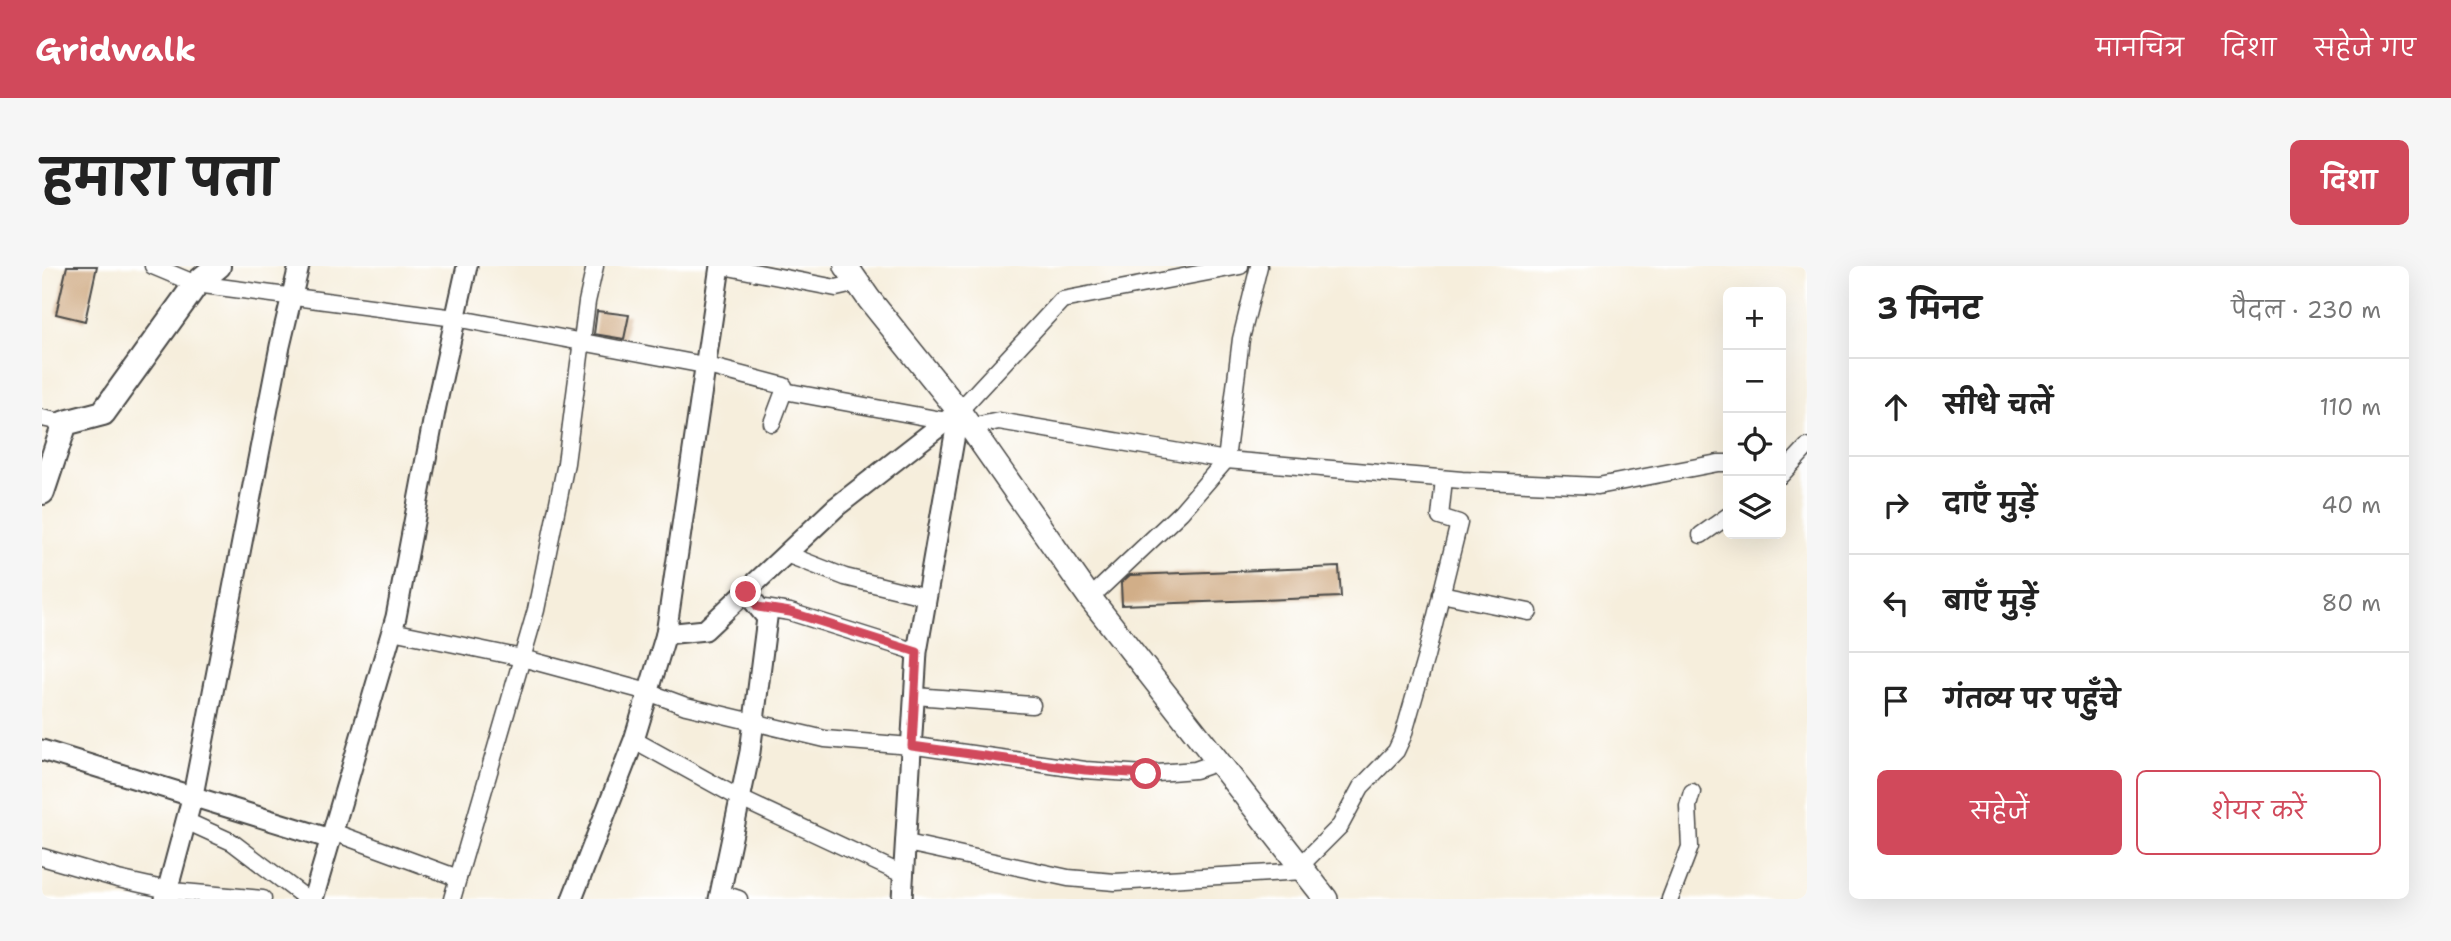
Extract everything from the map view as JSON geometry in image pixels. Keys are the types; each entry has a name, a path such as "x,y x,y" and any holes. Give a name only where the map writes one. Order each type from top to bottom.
{"main road":[{"path":"42,492 54,421 103,413 196,284 218,266"},
{"path":"852,274 1090,598 1326,899"}],"street":[{"path":"153,266 196,284 456,318 704,365 785,386"},
{"path":"166,895 193,795 299,266"},
{"path":"313,899 392,631 467,266"},
{"path":"452,899 536,610 566,463 595,266"},
{"path":"572,899 634,740 666,635 704,365 721,266 836,288 852,274"},
{"path":"666,635 705,630 752,600 786,554 836,507 959,420 1062,300 1240,266"},
{"path":"1090,598 1181,512 1226,460 1241,339 1259,266"},
{"path":"772,423 784,391 959,420 999,421 1226,460 1444,479 1598,486 1723,463"},
{"path":"901,899 907,843 917,652 959,420"},
{"path":"1786,467 1807,447"},
{"path":"907,843 1068,878 1115,882 1302,868 1340,826 1361,787 1396,751 1403,736 1459,523 1440,517 1444,479"},
{"path":"1701,535 1723,520"},
{"path":"786,554 845,578 927,597"},
{"path":"1441,594 1529,612"},
{"path":"752,600 917,652"},
{"path":"726,897 754,722 767,618 752,600"},
{"path":"392,631 522,658 648,692 686,706 825,739 912,746 1085,770 1146,774 1195,769 1218,762"},
{"path":"915,696 1032,705"},
{"path":"634,740 741,799 904,875"},
{"path":"42,750 332,835 458,878"},
{"path":"1670,899 1690,847 1688,806 1692,792"},
{"path":"186,821 232,842 307,899"},
{"path":"42,857 166,895 263,899"}],"building":[{"path":"67,266 97,266 85,321 56,314"},
{"path":"597,311 629,315 624,339 594,334"},
{"path":"1339,567 1341,597 1122,605 1121,583 1130,575"}],"route":[{"path":"746,592 758,607 790,612 917,652 912,746 1085,770 1146,774"}]}
